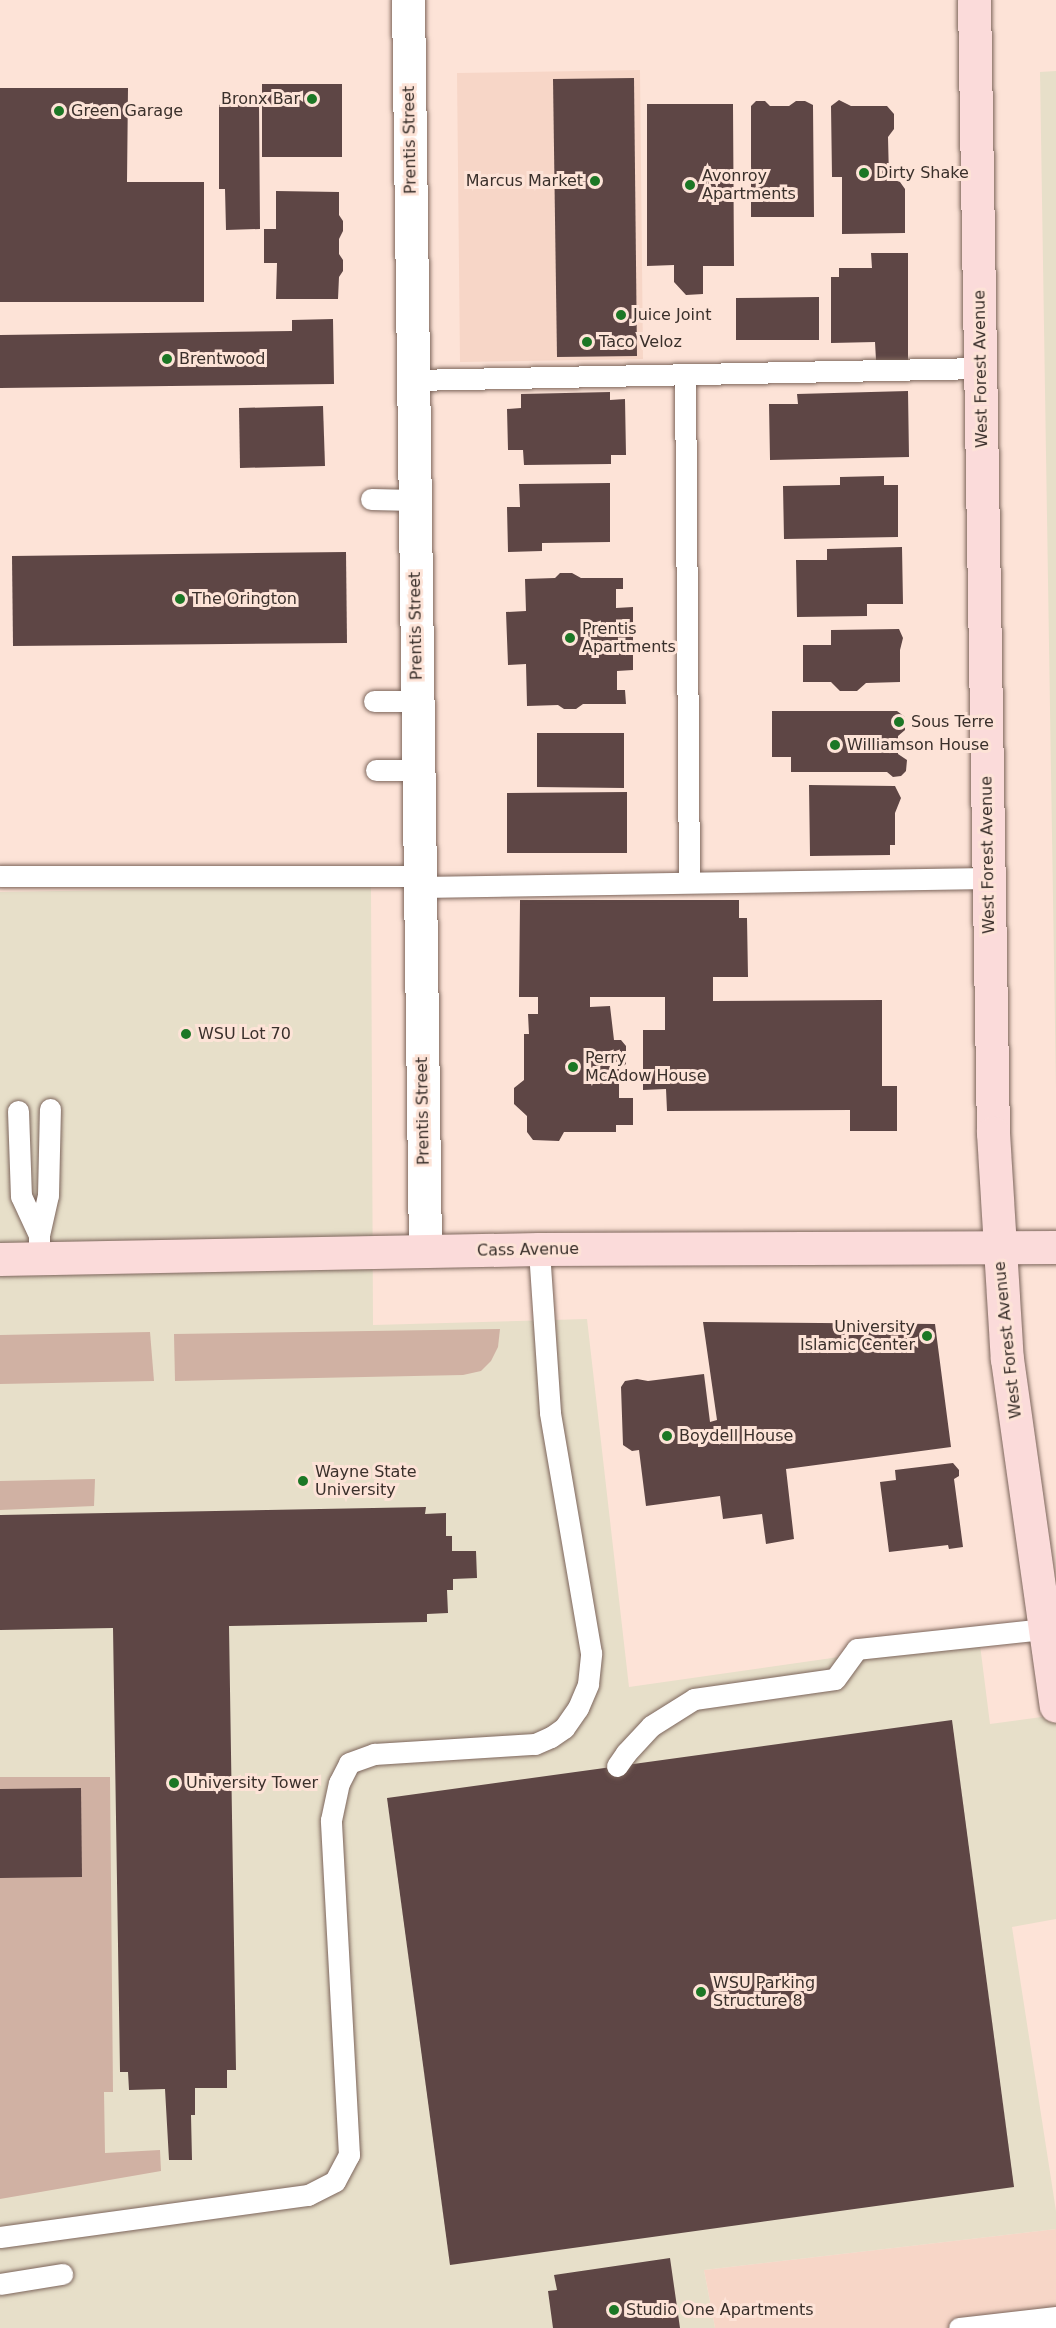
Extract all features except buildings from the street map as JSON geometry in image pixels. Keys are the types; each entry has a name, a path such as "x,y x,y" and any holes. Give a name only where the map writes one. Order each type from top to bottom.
{"street":[{"name":"Prentis Street","path":"408,0 425,1251"},
{"name":"West Forest Avenue","path":"974,0 993,1133 1007,1359 1056,1707"},
{"name":"Cass Avenue","path":"0,1259 39,1246 425,1251 1056,1247"}],"lane":[{"path":"413,380 981,368"},
{"path":"685,374 689,881"},
{"path":"371,500 414,500"},
{"path":"374,701 417,701"},
{"path":"376,770 418,770"},
{"path":"0,876 420,881 988,878"},
{"path":"39,1246 48,1196 50,1109"},
{"path":"18,1111 21,1196 39,1246"},
{"path":"0,2237 308,2195 334,2181 350,2155 331,1820 339,1783 349,1763 374,1754 535,1744 564,1728 578,1708 588,1684 591,1653 550,1412 539,1249"},
{"path":"617,1766 651,1726 694,1698 835,1678 857,1649 1044,1629"},
{"path":"0,2284 62,2274"},
{"path":"959,2328 1049,2321"}],"shaded area":[{"path":"640,70 643,359 460,362 457,73"},
{"path":"1056,71 1056,1089 1040,72"},
{"name":"Wayne State University","path":"371,886 373,1325 587,1319 629,1687 979,1637 990,1724 1056,1715 1056,1919 1012,1927 1056,2211 1056,2229 704,2270 715,2328 0,2328 0,892"},
{"path":"500,1329 498,1347 491,1361 481,1371 463,1375 175,1381 174,1334"},
{"path":"150,1332 154,1381 0,1384 0,1335"},
{"path":"95,1479 94,1506 0,1510 0,1481"},
{"path":"0,1777 110,1777 113,2092 104,2092 105,2153 160,2150 161,2171 0,2199"},
{"path":"1056,2229 1056,2328 715,2328 704,2270"}],"place":[{"name":"Bronx Bar","path":"312,99"},
{"name":"Green Garage","path":"59,111"},
{"name":"Dirty Shake","path":"864,173"},
{"name":"Marcus Market","path":"595,181"},
{"name":"Avonroy Apartments","path":"690,185"},
{"name":"Juice Joint","path":"621,315"},
{"name":"Taco Veloz","path":"587,342"},
{"name":"Brentwood","path":"167,359"},
{"name":"The Orington","path":"180,599"},
{"name":"Prentis Apartments","path":"570,638"},
{"name":"Sous Terre","path":"899,722"},
{"name":"Williamson House","path":"835,745"},
{"name":"WSU Lot 70","path":"186,1034"},
{"name":"Perry McAdow House","path":"573,1067"},
{"name":"University Islamic Center","path":"927,1336"},
{"name":"Boydell House","path":"667,1436"},
{"name":"Wayne State University","path":"303,1481"},
{"name":"University Tower","path":"174,1783"},
{"name":"WSU Parking Structure 8","path":"701,1992"},
{"name":"Studio One Apartments","path":"614,2310"}]}
